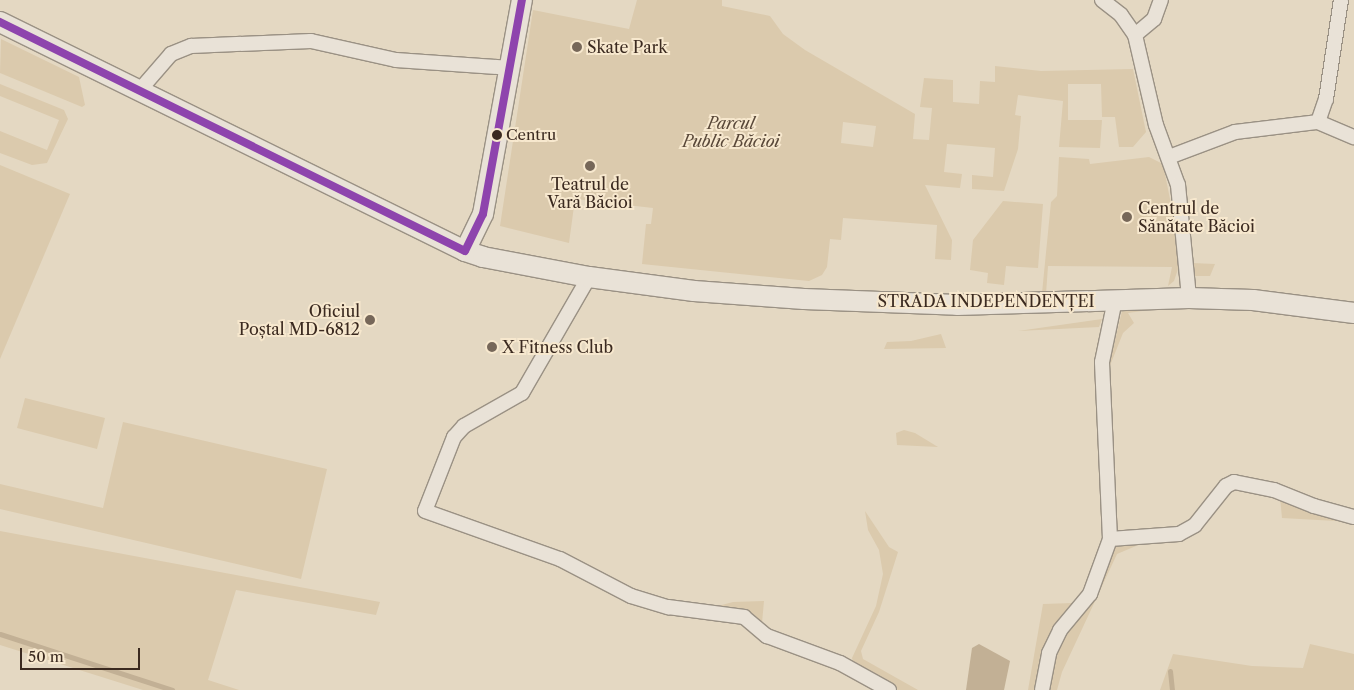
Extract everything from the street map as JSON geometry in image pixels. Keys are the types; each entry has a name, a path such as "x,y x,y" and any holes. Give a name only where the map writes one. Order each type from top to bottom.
{"main road":[{"path":"466,251 483,214 522,0"},
{"name":"STRADA INDEPENDENȚEI","path":"0,22 466,251 589,277 694,290 812,299 957,305 1189,298 1253,300 1354,313"}],"street":[{"path":"1102,0 1121,15 1135,36 1156,124 1178,185 1189,298"},
{"path":"1135,36 1154,19 1161,0"},
{"path":"1318,122 1326,100 1341,0"},
{"path":"140,91 171,54 191,46 311,41 396,60 510,68"},
{"path":"1169,157 1236,132 1318,122 1354,136"},
{"path":"589,277 522,393 464,426 454,437 425,511 560,559 631,596 668,607 744,617 767,636 840,662 889,690"},
{"path":"1042,690 1049,653 1060,630 1090,594 1110,539 1102,362 1115,300"},
{"path":"1110,539 1179,534 1195,524 1226,486 1234,482 1274,490 1314,506 1354,517"}],"green space":[{"name":"Parcul Public Băcioi","path":"637,0 722,0 722,6 770,16 783,34 805,50 915,114 913,139 929,140 932,108 920,107 924,78 953,80 953,102 979,104 980,81 995,82 995,66 1041,71 1133,69 1146,132 1133,147 1119,147 1115,117 1102,117 1101,84 1068,84 1068,120 1102,120 1100,148 1059,147 1063,101 1018,95 1015,115 1021,116 1018,149 1004,191 972,189 972,175 993,177 995,148 947,144 944,172 962,174 960,188 925,185 952,240 951,260 935,259 937,225 843,218 841,240 830,239 827,267 822,275 809,281 642,264 646,224 651,224 653,208 575,199 569,243 500,226 533,10 629,29","holes":["843,122 876,126 873,147 841,143"]},
{"path":"1,39 79,77 85,105 82,107 0,73"},
{"path":"0,84 64,110 68,119 47,163 32,165 0,153 0,131 47,150 59,120 0,96"},
{"path":"1059,157 1089,159 1090,164 1149,157 1163,164 1178,239 1178,269 1174,281 1168,286 1172,267 1048,266 1046,294 1042,293 1051,202 1057,196"},
{"path":"0,165 70,194 0,359"},
{"path":"1003,201 1043,204 1038,268 1006,266 1004,285 987,283 988,273 970,270 973,240"},
{"path":"1192,263 1215,264 1210,276 1191,276"},
{"path":"1177,306 1128,313 1134,323 1123,333 1107,373 1122,311"},
{"path":"1102,319 1099,327 1018,331"},
{"path":"941,334 946,348 884,349 887,342 911,341"},
{"path":"25,398 105,418 97,449 17,428"},
{"path":"123,422 327,469 301,579 0,509 0,484 103,508"},
{"path":"904,430 915,433 938,447 897,445 896,433"},
{"path":"1280,497 1354,522 1282,518"},
{"path":"865,511 889,547 898,552 879,612 861,651 863,659 918,690 898,690 854,665 852,658 876,606 883,574 879,550 868,530"},
{"path":"0,531 380,602 376,615 236,590 208,680 239,690 143,690 0,645"},
{"path":"1140,541 1143,543 1117,554 1062,672 1057,690 1046,690 1053,655 1063,632 1093,596 1115,547"},
{"path":"764,601 762,623 745,613 718,606 733,602"},
{"path":"1073,603 1075,608 1039,690 1028,690 1043,604"},
{"path":"1310,644 1354,654 1354,690 1160,690 1173,654 1252,666 1303,668"}],"shaded area":[{"path":"979,644 1010,661 1004,690 966,690 972,648"}],"waterway":[{"path":"0,634 172,690"},
{"path":"1170,671 1172,690"}],"transit line":[{"path":"465,251 483,214 522,0"},
{"path":"0,22 465,251"}],"place":[{"name":"Skate Park","path":"577,47"},
{"name":"Centru","path":"497,135"},
{"name":"Teatrul de Vară Băcioi","path":"590,166"},
{"name":"Centrul de Sănătate Băcioi","path":"1127,217"},
{"name":"Oficiul Poștal MD-6812","path":"370,320"},
{"name":"X Fitness Club","path":"492,347"}]}
